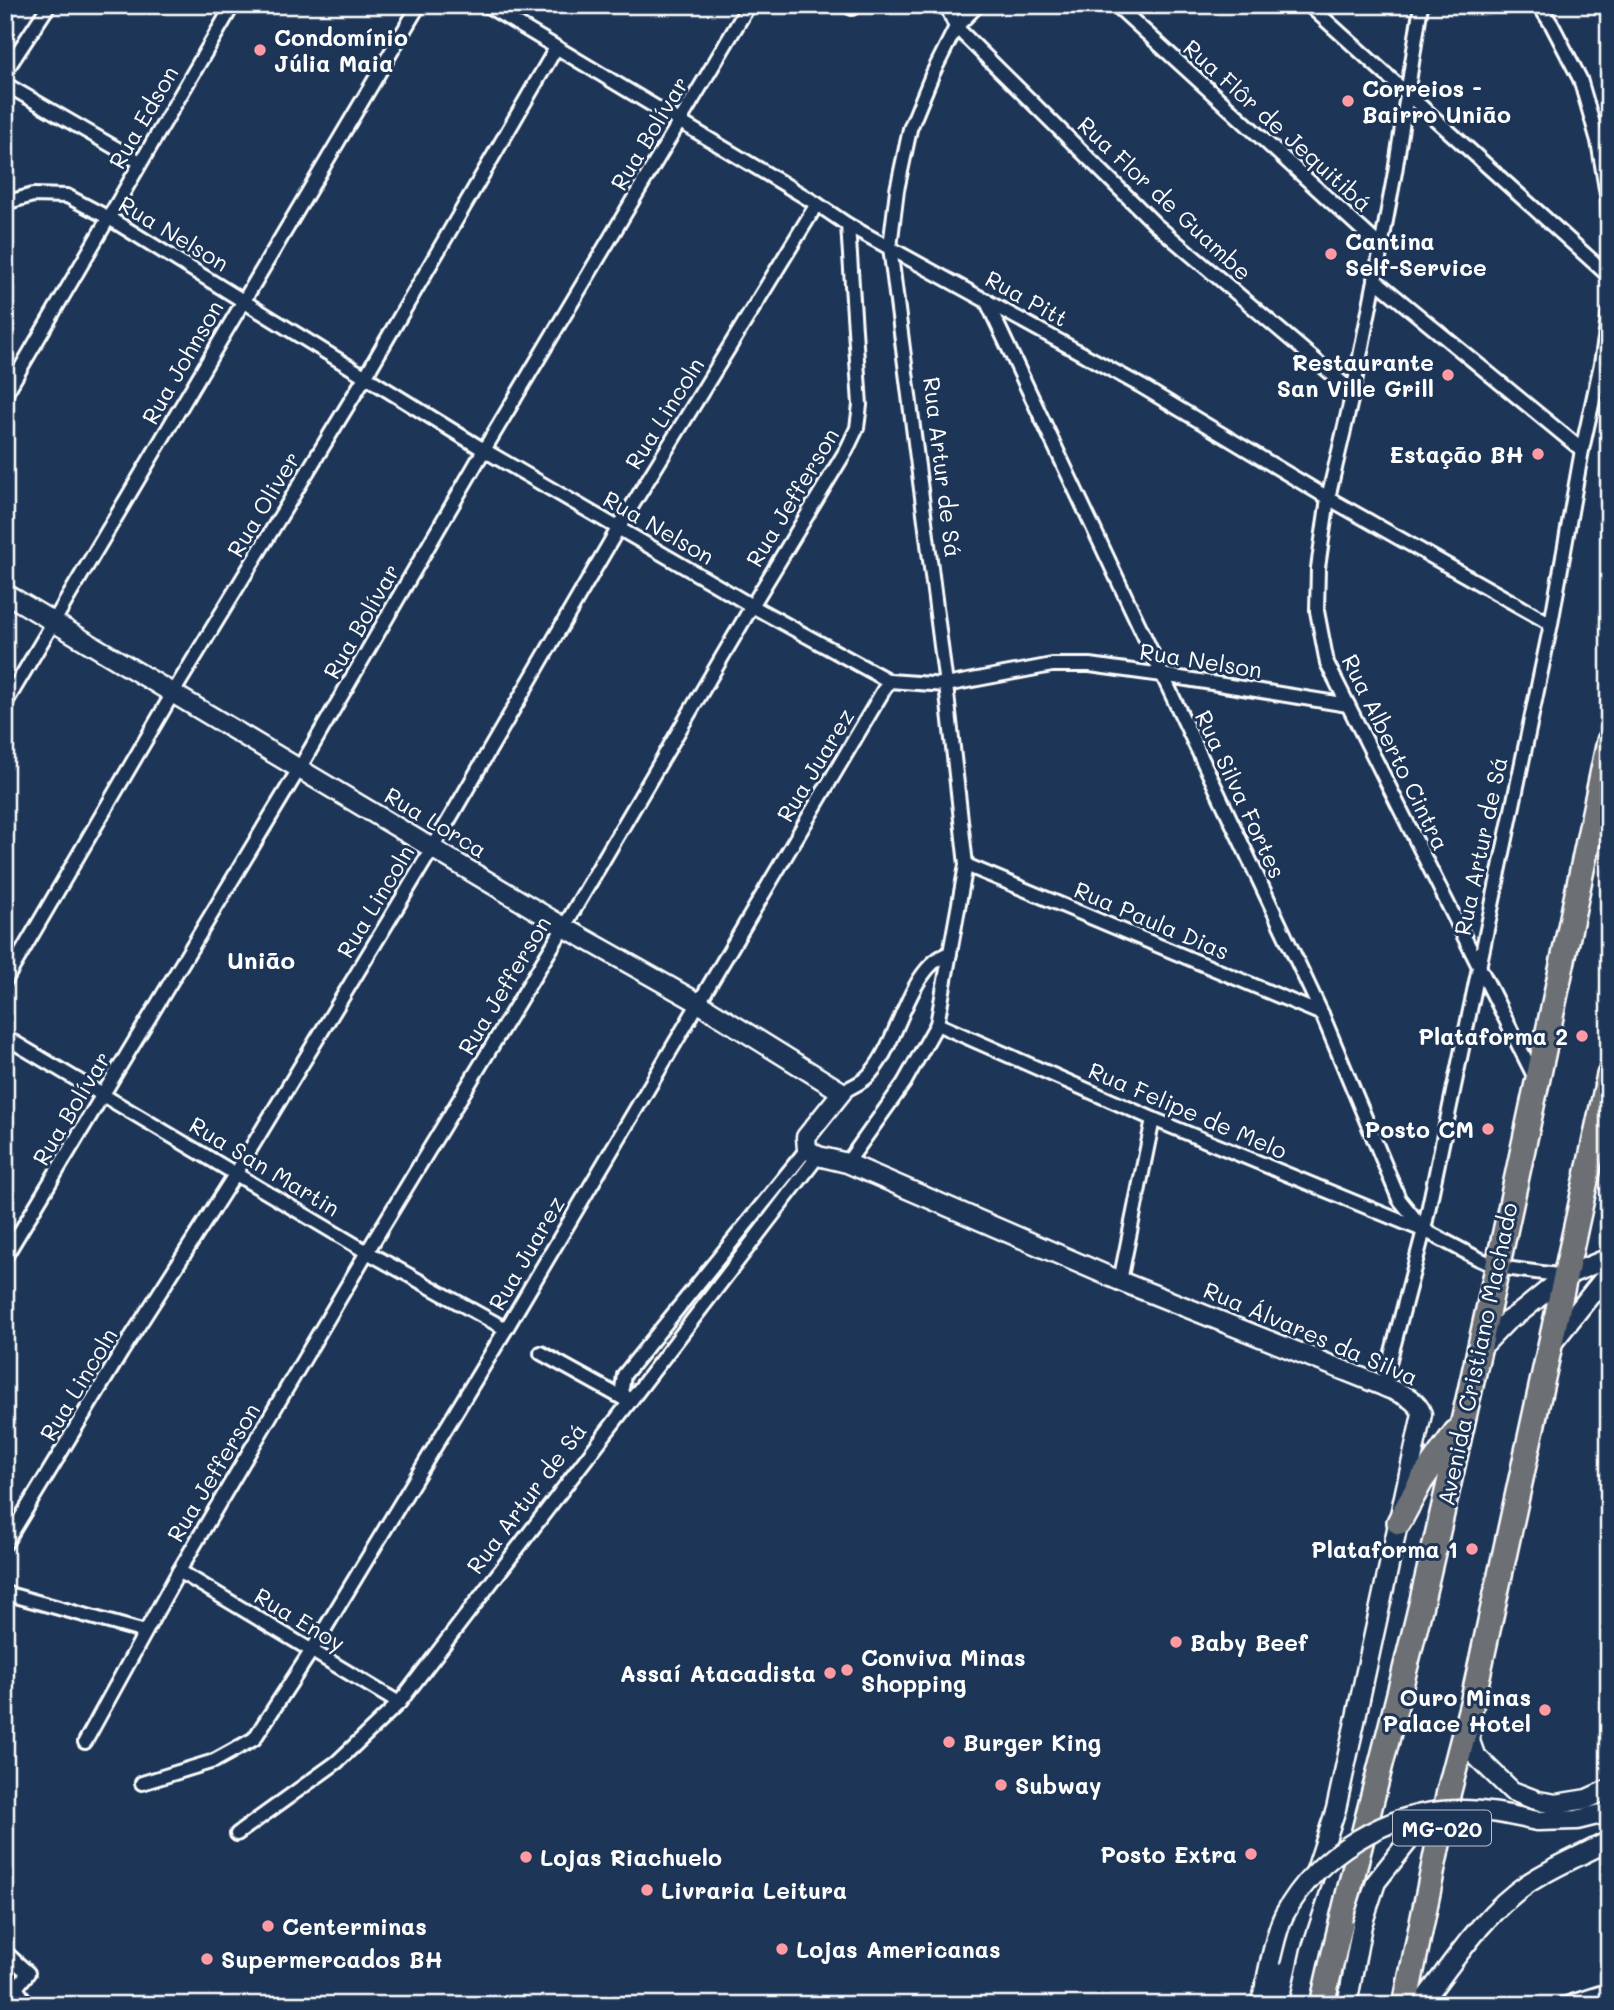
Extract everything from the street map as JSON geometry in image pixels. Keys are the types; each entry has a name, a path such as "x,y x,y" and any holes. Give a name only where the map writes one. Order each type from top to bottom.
{"highway":[{"name":"Avenida Cristiano Machado","path":"1322,2005 1422,1600 1462,1424 1609,741"},
{"path":"1550,1346 1609,1075"},
{"name":"MG-020","path":"1405,2005 1449,1791 1473,1699 1550,1346"},
{"path":"1399,1522 1421,1480 1462,1424"}],"street":[{"path":"5,72 49,5"},
{"name":"Rua Edson","path":"5,395 233,5"},
{"name":"Rua Johnson","path":"5,704 419,5"},
{"name":"Rua Pitt","path":"486,5 848,225 1141,386 1328,498 1551,624"},
{"name":"Rua Bolívar","path":"5,1257 299,769 484,450 749,5"},
{"name":"Rua Flor de Guambe","path":"946,5 957,27 1155,224 1353,392"},
{"name":"Rua Artur de Sá","path":"847,1163 904,1083 937,1024 966,865 946,685 890,247 897,190 910,129 932,75 957,27 978,5"},
{"name":"Rua Flôr de Jequitibá","path":"1116,5 1381,247"},
{"path":"1309,5 1609,276"},
{"name":"Rua Alberto Cintra","path":"1421,5 1375,280 1328,498 1318,568 1317,611 1327,663 1537,1083"},
{"path":"1539,5 1580,79 1598,141 1609,218"},
{"name":"Rua Oliver","path":"5,981 173,693 365,377 555,48"},
{"path":"5,84 140,162"},
{"name":"Rua Nelson","path":"5,203 33,195 67,196 109,218 484,450 751,606 889,681 946,685 1052,665 1090,665 1348,705"},
{"name":"Rua Lincoln","path":"5,1544 121,1353 236,1173 432,849 619,527 817,204"},
{"name":"Rua Jefferson","path":"85,1742 179,1571 858,428 860,405 848,225"},
{"path":"1375,280 1582,450"},
{"name":"Rua Silva Fortes","path":"986,300 1322,1014 1399,1199 1424,1230 1477,1258 1497,1267 1565,1276"},
{"name":"Rua Artur de Sá","path":"1383,1386 1424,1230 1480,966 1551,624 1609,313"},
{"name":"Rua Lorca","path":"5,593 432,849 697,1002 842,1092"},
{"name":"Rua Juarez","path":"142,1783 214,1761 254,1739 312,1650 506,1329 889,681"},
{"name":"Rua Paula Dias","path":"966,865 1322,1014"},
{"name":"Rua Artur de Sá","path":"812,1152 806,1137 842,1092 864,1080 876,1066 918,981 940,956 950,953"},
{"name":"Rua Felipe de Melo","path":"937,1024 1153,1119 1424,1230"},
{"name":"Rua San Martin","path":"5,1037 367,1252 506,1329"},
{"path":"1120,1281 1153,1119"},
{"name":"Rua Artur de Sá","path":"627,1401 622,1389 624,1375 812,1152"},
{"name":"Rua Artur de Sá","path":"237,1834 337,1762 399,1703 812,1152"},
{"name":"Rua Álvares da Silva","path":"812,1152 847,1163 1120,1281 1383,1386 1419,1404 1422,1414 1336,1809 1291,1946 1278,2005"},
{"path":"1477,1352 1507,1321 1565,1276 1609,1258"},
{"name":"MG-020","path":"1550,1346 1609,1272"},
{"path":"541,1353 627,1401"},
{"name":"Rua Enoy","path":"179,1571 399,1703"},
{"path":"5,1593 145,1632"},
{"path":"1473,1699 1470,1741 1475,1755 1512,1791 1538,1801 1556,1804 1587,1799 1609,1789"},
{"path":"1261,2005 1283,1917 1323,1865 1352,1843 1385,1826 1431,1812 1492,1811 1537,1821"},
{"path":"1347,2005 1362,1925 1376,1882 1410,1839 1456,1817 1577,1820 1609,1812"},
{"path":"1420,2005 1497,1910 1528,1884 1609,1841"},
{"path":"5,1952 29,1973 16,1988"},
{"path":"5,1980 16,1988 28,2005"},
{"path":"1562,2005 1609,1990"}],"place":[{"name":"Condomínio Júlia Maia","path":"260,50"},
{"name":"Correios - Bairro União","path":"1348,101"},
{"name":"Cantina Self-Service","path":"1331,254"},
{"name":"Restaurante San Ville Grill","path":"1448,375"},
{"name":"Estação BH","path":"1538,454"},
{"name":"Plataforma 2","path":"1582,1036"},
{"name":"Posto CM","path":"1488,1129"},
{"name":"Plataforma 1","path":"1472,1549"},
{"name":"Baby Beef","path":"1176,1642"},
{"name":"Conviva Minas Shopping","path":"847,1670"},
{"name":"Assaí Atacadista","path":"830,1673"},
{"name":"Ouro Minas Palace Hotel","path":"1545,1710"},
{"name":"Burger King","path":"949,1742"},
{"name":"Subway","path":"1001,1785"},
{"name":"Posto Extra","path":"1251,1854"},
{"name":"Lojas Riachuelo","path":"526,1857"},
{"name":"Livraria Leitura","path":"647,1890"},
{"name":"Centerminas","path":"268,1926"},
{"name":"Lojas Americanas","path":"782,1949"},
{"name":"Supermercados BH","path":"207,1959"}],"district":[{"name":"União","path":"261,959"}]}
